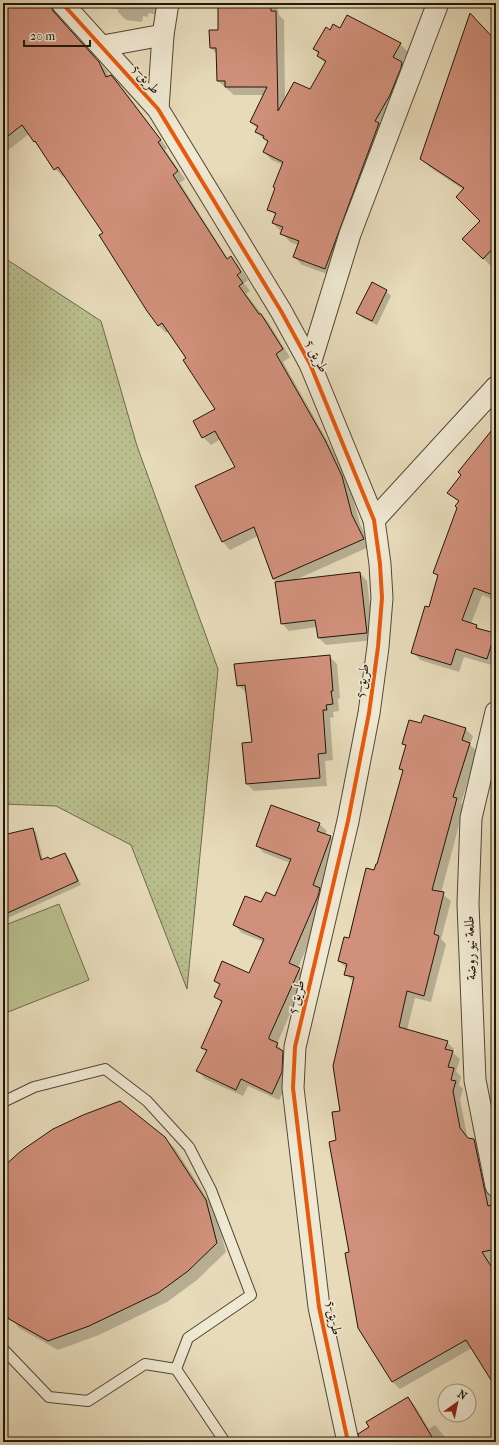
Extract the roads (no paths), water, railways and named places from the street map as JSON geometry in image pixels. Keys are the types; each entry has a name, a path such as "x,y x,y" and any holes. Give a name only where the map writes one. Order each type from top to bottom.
{"street":[{"name":"طريق 5","path":"62,3 158,109 281,311 310,364 374,520 380,564 382,598 378,646 369,713 348,821 295,1047 293,1088 319,1307 348,1442"},
{"path":"158,109 163,35 168,3"},
{"path":"310,364 350,234 438,3"},
{"path":"102,46 163,35"},
{"path":"374,520 496,388"},
{"name":"طلعة نيو روضة","path":"496,712 471,818 468,904 475,1080 496,1186"}],"lane":[{"path":"3,1102 34,1087 105,1069 147,1101 189,1147 212,1190 250,1295 188,1338 176,1369"},
{"path":"3,1349 49,1396 88,1401 145,1364 176,1369 225,1442"}]}
